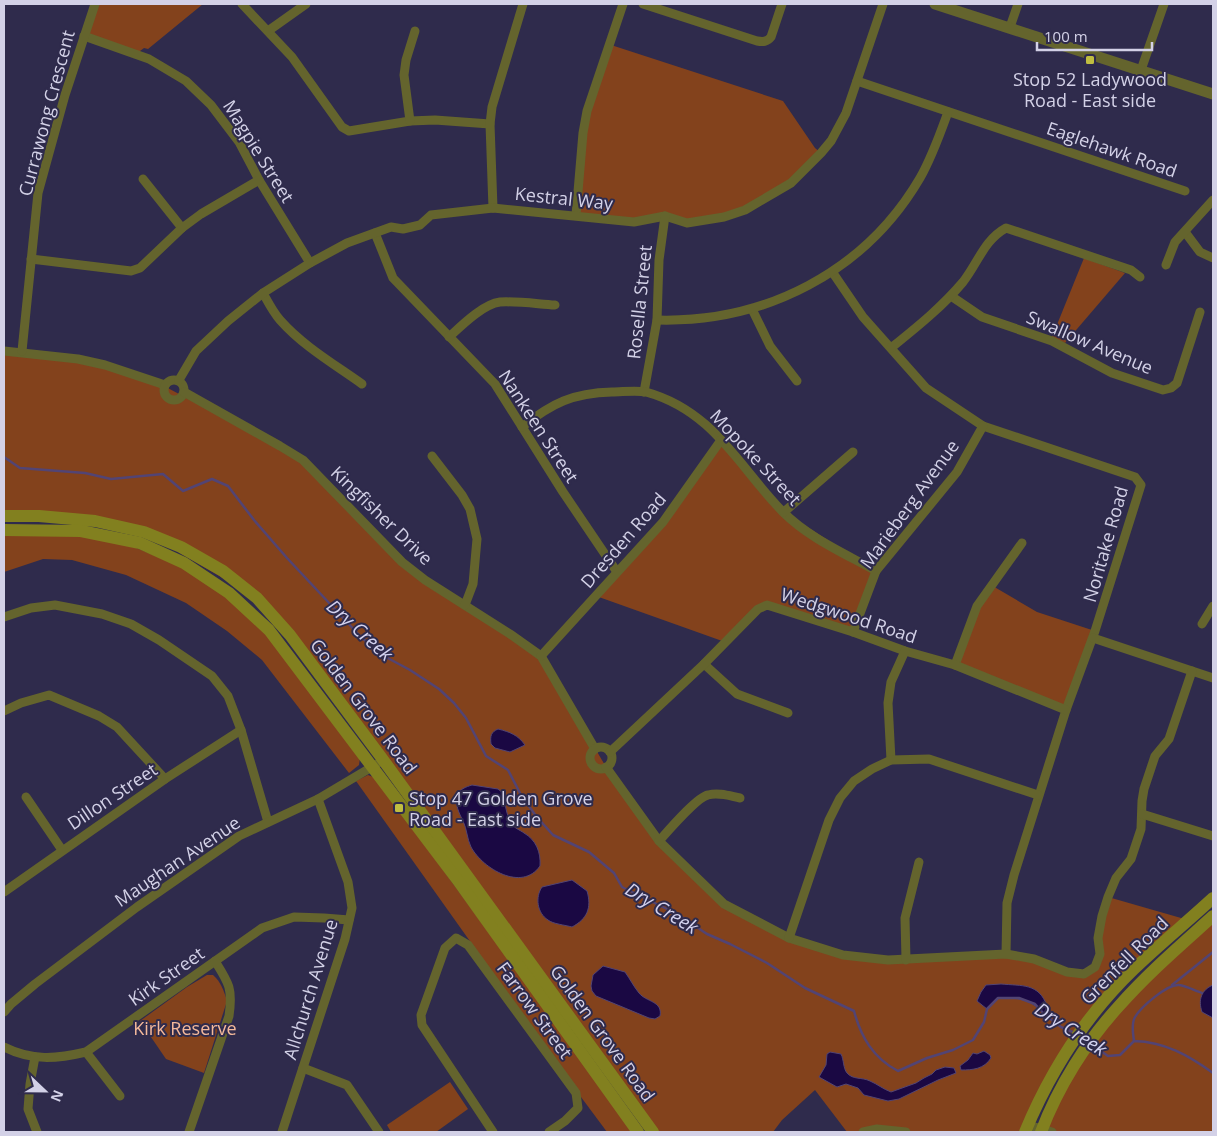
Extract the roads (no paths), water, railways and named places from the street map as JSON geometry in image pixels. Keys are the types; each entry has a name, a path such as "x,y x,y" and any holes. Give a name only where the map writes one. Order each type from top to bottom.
{"main road":[{"name":"Golden Grove Road","path":"4,516 39,516 117,525 144,532 181,547 222,571 257,598 290,635 383,760 653,1132"},
{"name":"Golden Grove Road","path":"4,530 81,531 140,543 184,563 229,593 269,630 459,882 638,1132"},
{"name":"Grenfell Road","path":"1027,1128 1052,1075 1087,1023 1134,969 1213,898"},
{"name":"Grenfell Road","path":"1045,1131 1060,1091 1095,1035 1133,991 1213,916"}],"street":[{"name":"Currawong Crescent","path":"22,352 38,192 65,95 95,4"},
{"path":"242,4 292,57 342,127 349,131 354,132 410,122 435,120 490,124"},
{"path":"268,31 306,4"},
{"path":"494,208 490,124 495,92 523,4"},
{"path":"576,215 583,133 587,111 623,4"},
{"path":"643,4 763,42 771,37 782,4"},
{"name":"Kestral Way","path":"178,380 196,351 228,321 263,293 310,263 347,244 391,227 403,229 420,225 431,215 494,208 634,222 665,216 686,223 724,217 745,210 791,183 831,141 846,113 883,4"},
{"path":"935,4 1213,94"},
{"path":"1010,27 1018,4"},
{"path":"1141,70 1164,4"},
{"path":"410,122 404,75 406,60 415,31"},
{"name":"Magpie Street","path":"84,36 149,59 186,81 211,105 238,142 310,263"},
{"name":"Eaglehawk Road","path":"857,81 1185,191"},
{"path":"657,320 685,320 752,309 790,296 833,272 863,249 886,226 905,201 920,179 932,155 948,112"},
{"path":"142,179 182,228"},
{"path":"31,259 131,271 140,268 182,228 201,214 259,180"},
{"path":"1166,265 1175,242 1213,200"},
{"name":"Rosella Street","path":"644,392 657,320 659,260 665,216"},
{"path":"891,348 951,296 964,280 994,234 1006,228 1131,270 1140,277"},
{"path":"1185,232 1200,252 1213,258"},
{"name":"Nankeen Street","path":"375,233 393,278 495,384 563,492 617,572"},
{"name":"Noritake Road","path":"833,272 863,317 926,388 983,426 1135,477 1142,485 1093,638 1066,710 1038,795 1014,875 1007,903 1006,954"},
{"path":"263,293 278,318 295,334 319,354 362,384"},
{"name":"Swallow Avenue","path":"951,296 982,317 1052,342 1112,373 1163,390 1171,388 1177,383 1200,312"},
{"path":"449,337 467,320 490,305 500,302 555,305"},
{"path":"752,309 770,346 797,381"},
{"path":"4,351 78,358 165,385"},
{"path":"170,380 178,380 184,386 184,392 178,400 170,400 164,394 165,385 170,380"},
{"name":"Kingfisher Drive","path":"184,392 303,460 402,562 425,580 541,656 595,749"},
{"name":"Mopoke Street","path":"522,427 541,412 569,398 602,393 644,392 683,407 709,426 784,512 810,534 876,571"},
{"name":"Marieberg Avenue","path":"853,632 876,571 957,472 983,426"},
{"name":"Dresden Road","path":"541,656 663,522 721,440"},
{"path":"784,512 853,452"},
{"path":"432,456 470,509 476,539 473,584 465,605"},
{"path":"955,665 976,606 1022,543"},
{"path":"4,617 31,608 56,605 96,612 131,624 159,640 212,676 228,696 241,730 268,822"},
{"name":"Wedgwood Road","path":"610,752 704,664 758,609 767,605 853,632 905,651 955,665 1066,710"},
{"path":"1202,624 1213,606"},
{"path":"1093,638 1213,678"},
{"path":"892,760 888,702 891,682 905,651"},
{"path":"704,664 737,694 788,713"},
{"path":"606,767 659,841 724,904 789,938 843,955 888,960 1006,954 1034,959 1067,972 1084,974 1095,966 1100,954 1098,938 1108,897 1116,878 1130,859 1141,829 1144,789 1155,756 1169,738 1192,671"},
{"path":"4,711 21,703 49,695 90,712 117,727 165,779"},
{"name":"Dillon Street","path":"4,892 165,779 241,730"},
{"path":"604,748 610,752 611,758 606,767 596,767 591,762 590,754 595,749 604,748"},
{"path":"789,938 829,820 840,798 854,781 892,760 929,759 1038,795"},
{"name":"Maughan Avenue","path":"4,1012 36,984 137,906 239,836 318,798 383,760"},
{"path":"659,841 706,795 721,794 740,798"},
{"path":"26,797 62,850"},
{"name":"Allchurch Avenue","path":"282,1132 345,939 352,908 348,882 318,798"},
{"path":"1142,814 1213,836"},
{"path":"906,960 905,918 919,862"},
{"name":"Kirk Street","path":"4,1047 14,1052 36,1057 60,1058 86,1052 262,928 294,917 349,920"},
{"name":"Farrow Street","path":"493,1132 422,1025 421,1014 444,948 456,938 468,945 576,1093 578,1108 565,1121 549,1132"},
{"path":"188,1132 229,1016 231,1001 229,984 215,961"},
{"path":"86,1052 120,1096"},
{"path":"36,1057 30,1084 28,1110 37,1132"},
{"path":"303,1068 347,1086 379,1132"},
{"path":"1027,1128 1045,1131"},
{"path":"862,1132 877,1129 906,1132"}],"waterway":[{"name":"Dry Creek","path":"4,457 20,468 85,473 111,479 163,474 183,491 212,479 228,486 287,558 360,636 382,655 439,689 454,703 466,718 486,756 508,770 521,795 553,835 589,852 614,873 622,887 677,914 707,934 767,963 805,988 854,1011 860,1030 869,1046 882,1060 898,1071 927,1058 953,1050 973,1040 984,1022 987,1009 998,998 1019,998 1035,1004 1044,1014 1061,1027 1075,1033"},
{"path":"1172,985 1213,952"},
{"path":"1134,1041 1133,1026 1135,1017 1148,1002 1161,992 1179,985 1202,993"},
{"name":"Dry Creek","path":"1092,1045 1108,1056 1120,1055 1134,1041 1156,1044 1185,1055 1213,1073"}],"place":[{"name":"Stop 52 Ladywood Road - East side","path":"1090,60"},
{"name":"Stop 47 Golden Grove Road - East side","path":"399,808"}],"park label":[{"name":"Kirk Reserve","path":"185,1028"}]}
